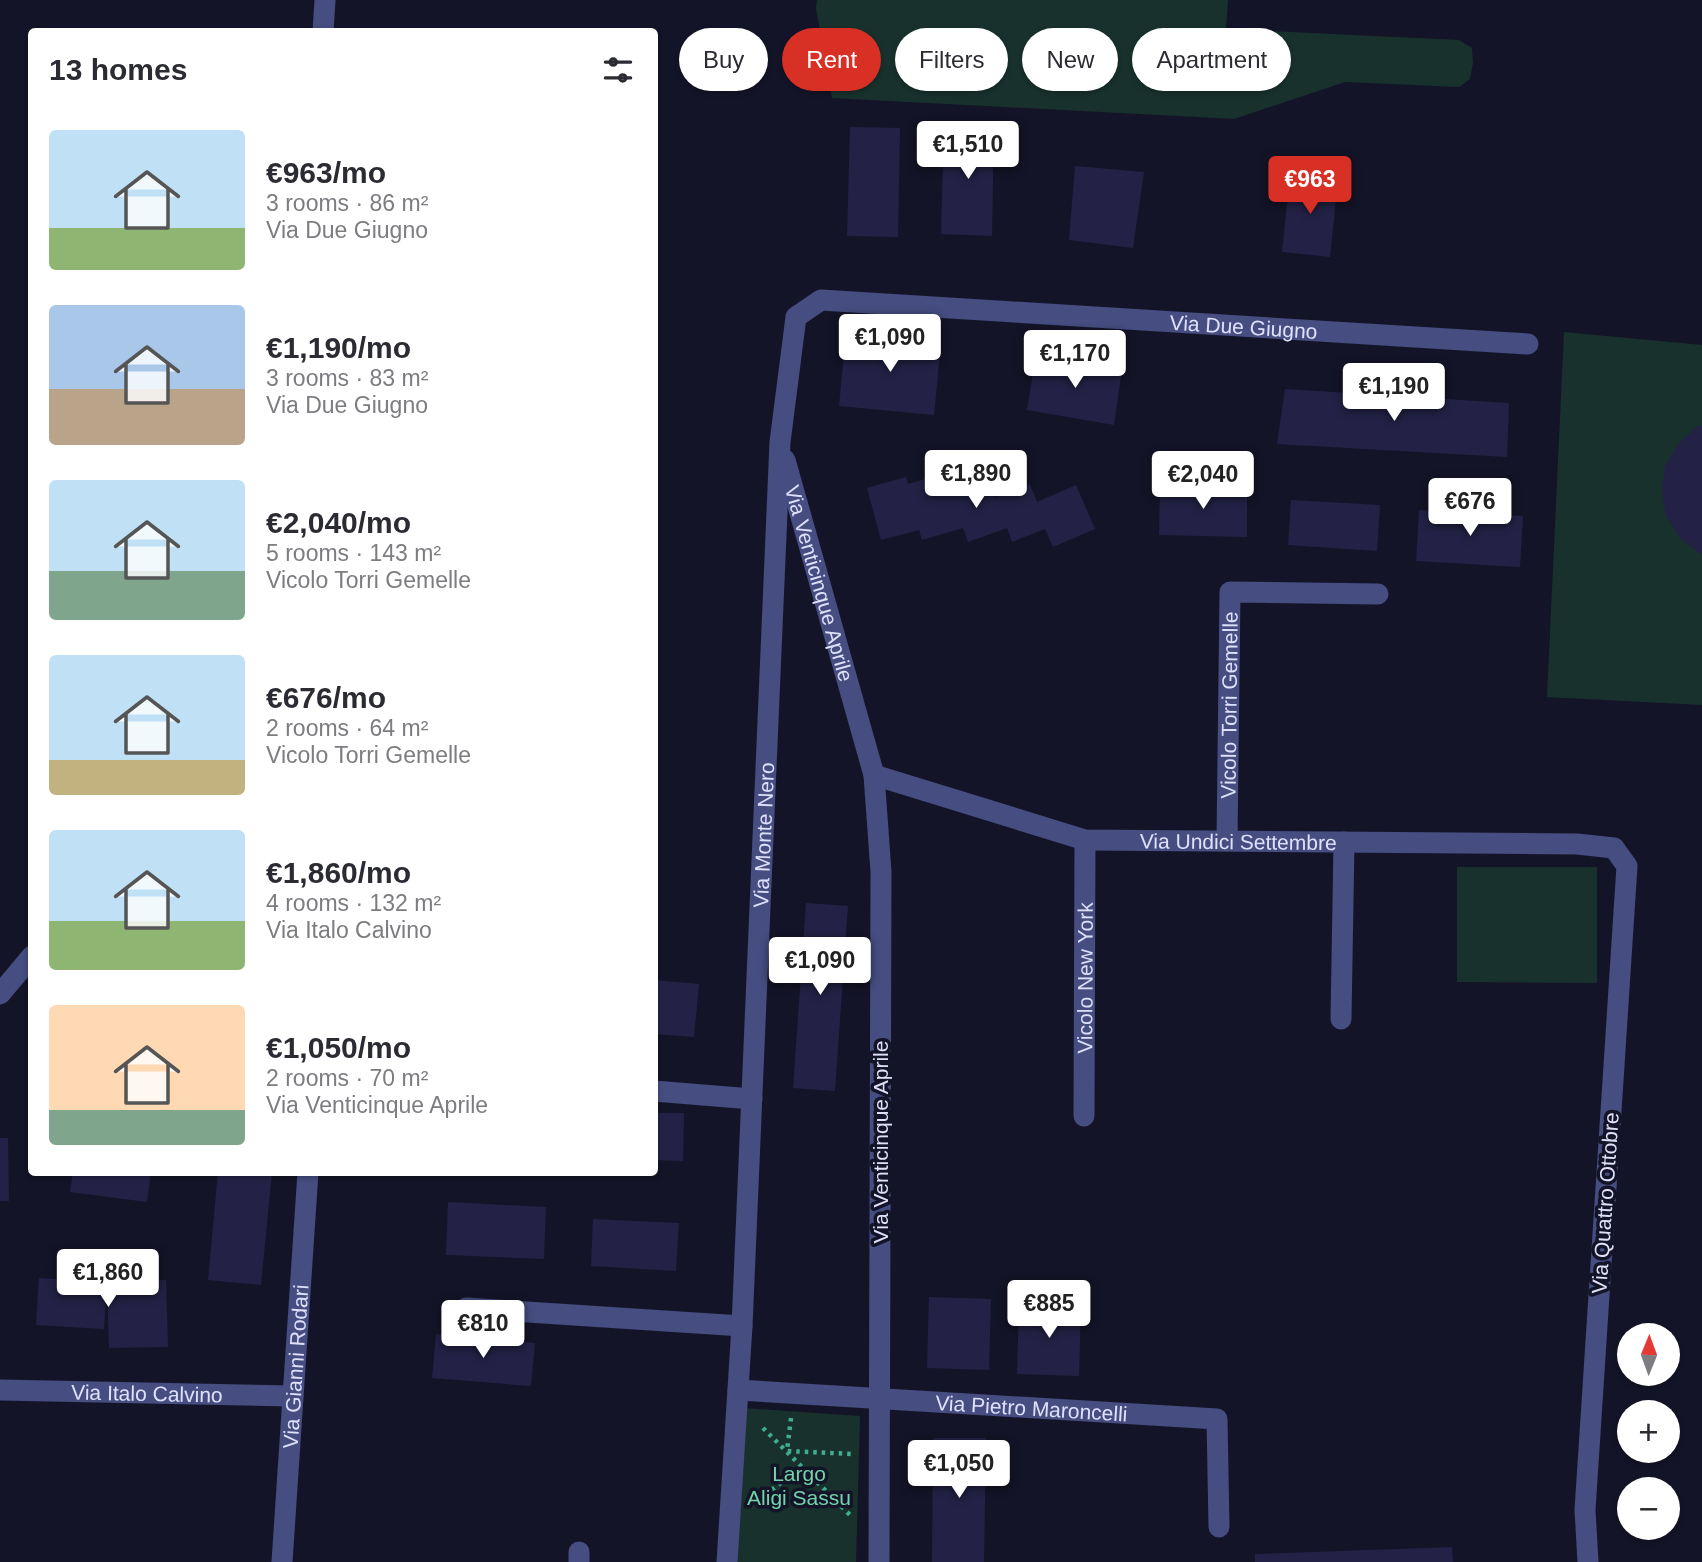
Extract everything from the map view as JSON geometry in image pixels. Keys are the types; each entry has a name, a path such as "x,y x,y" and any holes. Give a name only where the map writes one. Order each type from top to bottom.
{"street":[{"path":"323,28 325,0"},
{"name":"Via Due Giugno","path":"796,317 821,299 1528,344"},
{"name":"Via Monte Nero","path":"727,1562 742,1326 780,442 796,317"},
{"name":"Via Venticinque Aprile","path":"780,442 874,775 881,872 879,1562"},
{"name":"Vicolo Torri Gemelle","path":"1227,841 1230,592 1378,594"},
{"name":"Via Undici Settembre","path":"874,775 1085,840 1577,844 1614,848"},
{"name":"Vicolo New York","path":"1084,1116 1085,840"},
{"path":"1341,1019 1344,842"},
{"name":"Via Quattro Ottobre","path":"1588,1562 1585,1510 1627,866 1614,848"},
{"path":"0,994 28,961"},
{"path":"658,1091 752,1099"},
{"name":"Via Gianni Rodari","path":"282,1562 308,1176"},
{"path":"466,1308 742,1326"},
{"name":"Via Italo Calvino","path":"0,1390 293,1396"},
{"name":"Via Pietro Maroncelli","path":"738,1390 1217,1419 1219,1527"}],"path":[{"path":"787,1451 793,1393"},
{"path":"761,1426 857,1522 879,1525"},
{"path":"787,1451 879,1454"},
{"path":"730,1513 738,1515 802,1467"}],"green space":[{"path":"817,0 1228,0 1226,28 1132,28 1132,91 1291,91 1291,32 1459,40 1472,48 1473,63 1470,79 1459,87 1345,82 1234,119 832,98 831,91 881,91 881,28 820,28"},
{"path":"1564,332 1702,345 1702,705 1547,697"},
{"path":"1457,867 1597,867 1597,983 1457,982"},
{"name":"Largo Aligi Sassu","path":"744,1408 860,1416 856,1562 736,1562"}],"building":[{"path":"944,126 994,127 992,236 941,234"},
{"path":"850,127 900,128 898,237 847,236"},
{"path":"1075,166 1144,172 1133,248 1069,240"},
{"path":"1290,176 1338,181 1330,257 1282,252"},
{"path":"846,333 941,342 934,415 839,406"},
{"path":"1036,355 1122,369 1114,425 1027,410"},
{"path":"1285,389 1509,403 1507,457 1277,444"},
{"path":"1702,425 1702,555 1680,538 1666,516 1662,491 1665,466 1678,444"},
{"path":"949,472 954,490 989,478 996,497 1030,484 1037,502 1076,485 1095,529 1053,547 1045,529 1012,542 1007,528 968,542 963,528 922,540 919,530 881,540 867,488 906,477 908,484"},
{"path":"1160,484 1247,486 1247,537 1159,535"},
{"path":"1291,500 1380,505 1377,551 1288,545"},
{"path":"1419,510 1523,516 1520,567 1416,561"},
{"path":"806,903 848,906 835,1091 793,1088"},
{"path":"658,980 699,984 694,1037 658,1034"},
{"path":"658,1113 684,1113 683,1161 658,1160"},
{"path":"0,1138 8,1138 9,1201 0,1201"},
{"path":"72,1176 150,1176 147,1202 70,1192"},
{"path":"218,1176 272,1176 261,1285 208,1280"},
{"path":"448,1202 546,1207 544,1259 446,1255"},
{"path":"593,1219 679,1223 676,1271 591,1266"},
{"path":"39,1278 106,1282 166,1280 168,1347 109,1348 107,1286 104,1329 36,1325"},
{"path":"929,1297 991,1299 989,1370 927,1368"},
{"path":"1019,1303 1081,1305 1079,1376 1017,1374"},
{"path":"436,1334 535,1343 531,1386 432,1378"},
{"path":"933,1438 986,1438 984,1562 932,1562"},
{"path":"1452,1547 1453,1562 1255,1562 1255,1554"}]}
